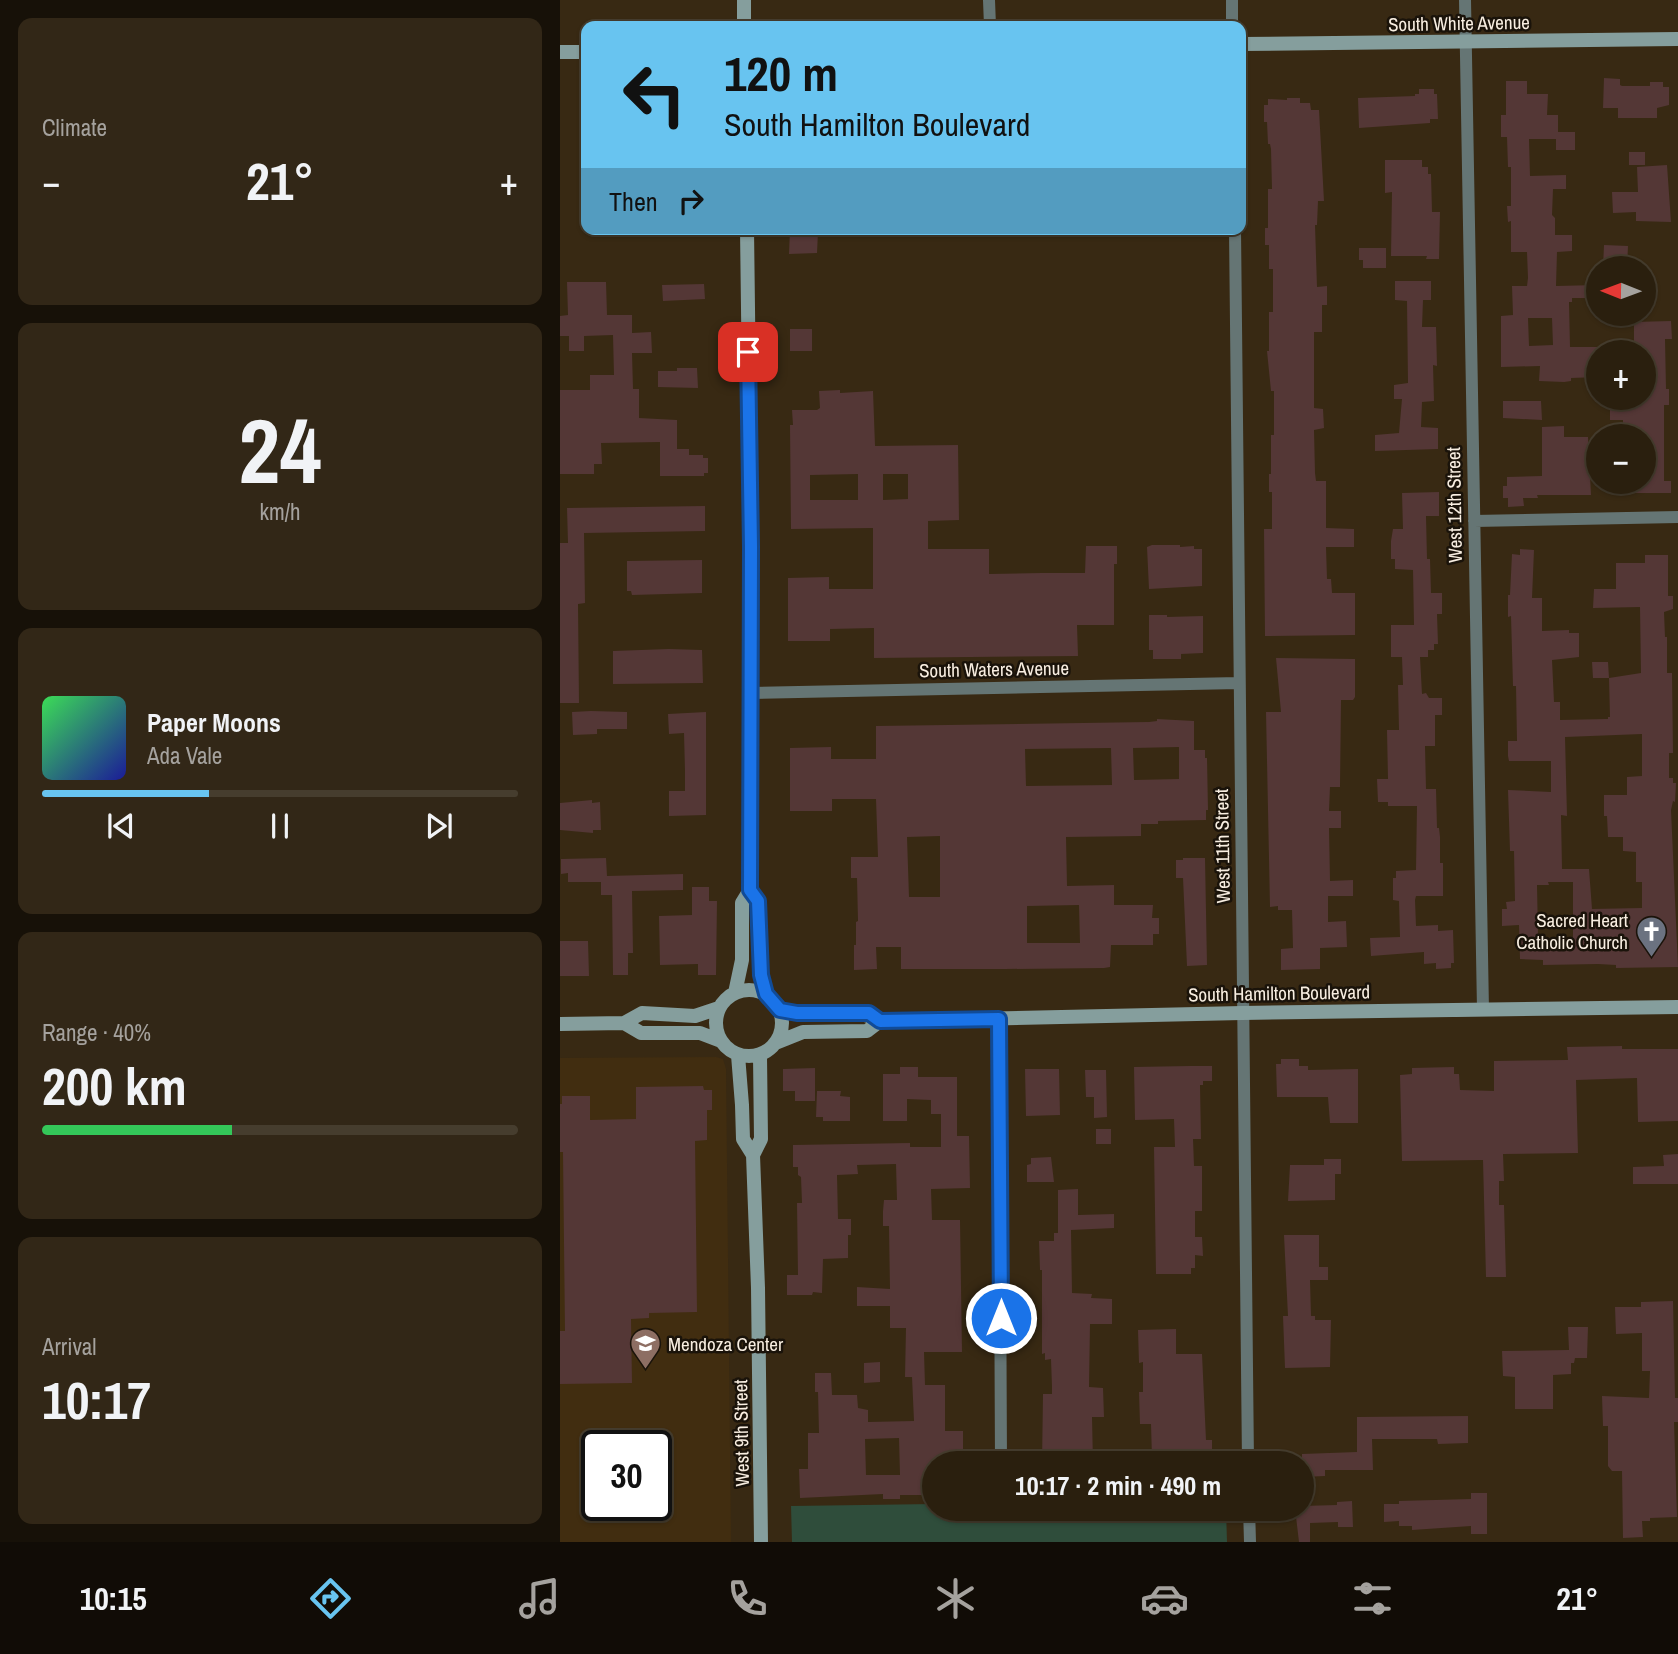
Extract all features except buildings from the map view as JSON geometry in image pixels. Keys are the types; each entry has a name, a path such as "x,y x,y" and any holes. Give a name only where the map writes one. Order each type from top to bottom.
{"street":[{"path":"744,0 744,21"},
{"path":"989,0 990,21"},
{"path":"1232,0 1232,21"},
{"name":"West 12th Street","path":"1465,0 1483,1010"},
{"name":"South White Avenue","path":"1246,44 1678,39"},
{"path":"560,52 581,52"},
{"path":"734,993 742,960 742,903 750,890 751,547 747,235"},
{"name":"West 11th Street","path":"1235,235 1248,1451"},
{"path":"1474,521 1678,517"},
{"name":"South Waters Avenue","path":"750,693 1239,683"},
{"path":"750,890 758,901 761,975 766,994 780,1010 783,1021 778,1042 770,1050 749,1057 728,1050 716,1031 719,1008 734,993 756,990 766,994"},
{"name":"South Hamilton Boulevard","path":"778,1042 803,1032 867,1031 880,1021 1678,1007"},
{"path":"560,1024 624,1023 642,1013 695,1016 719,1008"},
{"name":"South Hamilton Boulevard","path":"780,1010 797,1013 869,1013 880,1021"},
{"path":"999,1019 1001,1451"},
{"path":"624,1023 641,1033 700,1033 721,1041"},
{"name":"West 9th Street","path":"738,1055 743,1139 752,1155 758,1288 761,1542"},
{"name":"West 9th Street","path":"752,1155 761,1139 760,1055"},
{"path":"1249,1521 1250,1542"}],"shaded area":[{"name":"Mendoza Center","path":"560,1058 723,1059 726,1069 731,1542 560,1542"}],"green space":[{"path":"922,1504 922,1521 1226,1521 1227,1542 792,1542 791,1506"}],"place":[{"name":"Sacred Heart Catholic Church","path":"1651,958"},
{"name":"Mendoza Center","path":"645,1371"}],"route":[{"path":"748,352 751,547 750,890 758,901 761,975 766,994 780,1010 797,1013 869,1013 880,1021 999,1019 1001,1318"}]}
